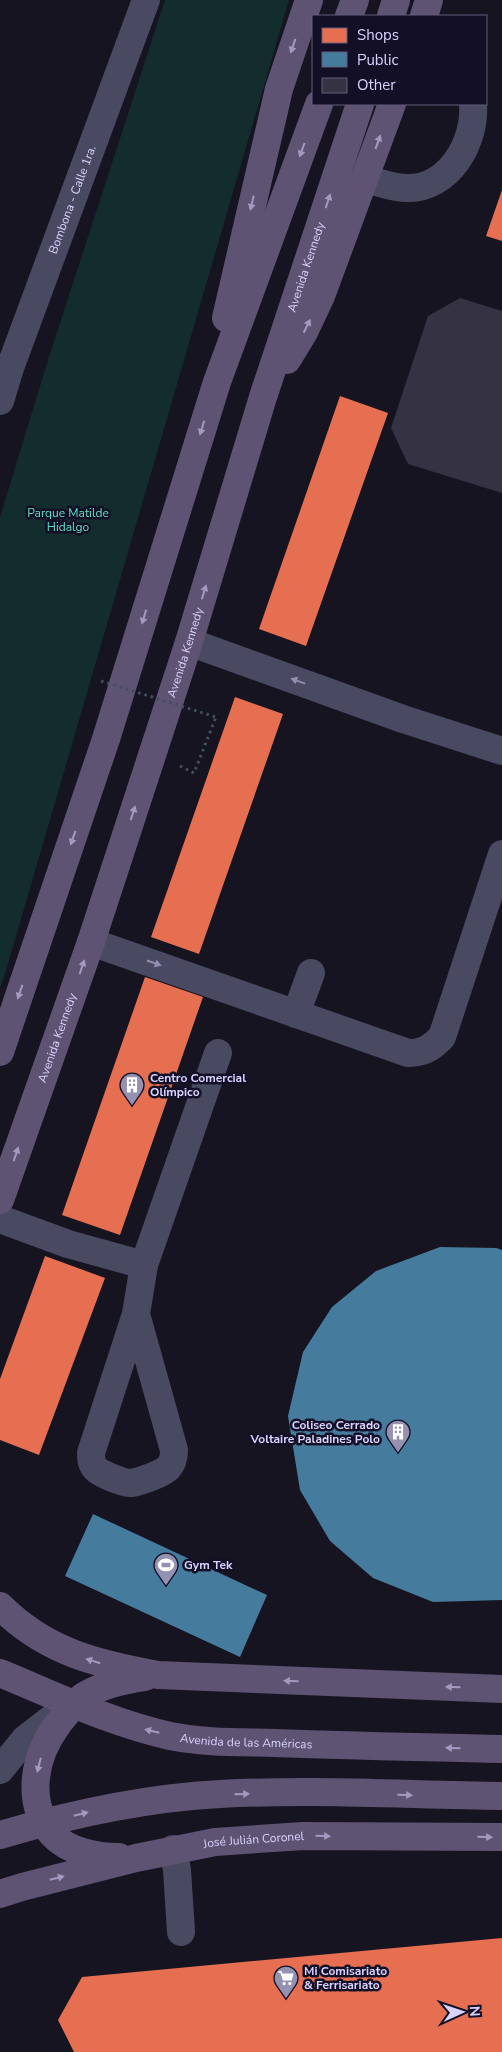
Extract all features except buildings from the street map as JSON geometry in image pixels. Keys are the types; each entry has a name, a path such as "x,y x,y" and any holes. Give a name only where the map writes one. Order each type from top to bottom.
{"main road":[{"path":"217,382 224,325 235,273 279,89 309,0"},
{"path":"350,15 355,0"},
{"path":"391,15 396,0"},
{"path":"424,15 430,0"},
{"path":"0,1052 106,740 217,382 319,105"},
{"path":"263,397 300,339 321,296 392,105"},
{"name":"Avenida Kennedy","path":"0,1200 91,942 189,642 263,397 358,110"},
{"path":"0,1606 30,1632 72,1654 108,1666 158,1675 502,1689"},
{"name":"Avenida de las Américas","path":"0,1673 129,1725 173,1736 221,1741 296,1744 502,1749"},
{"path":"136,1858 104,1857 83,1852 53,1835 41,1815 36,1798 36,1778 42,1751 52,1732 83,1696 127,1680 158,1675"},
{"path":"0,1835 90,1812 161,1800 219,1794 502,1796"},
{"name":"José Julián Coronel","path":"3,1896 22,1886 173,1849 215,1842 303,1836 502,1838"}],"street":[{"name":"Bombona - Calle 1ra.","path":"0,400 5,367 146,0"},
{"path":"365,179 406,188 431,184 452,168 466,143 474,116 473,105"},
{"path":"189,642 344,698 502,751"},
{"path":"91,942 408,1053 419,1053 428,1050 442,1037 502,854"},
{"path":"296,1014 312,973"},
{"path":"136,1314 174,1450 173,1460 167,1469 138,1482 129,1483 121,1482 97,1470 91,1461 91,1453 136,1314 144,1265 218,1053"},
{"path":"0,1219 68,1244 144,1265"},
{"path":"0,1770 25,1739 59,1711 83,1696"},
{"path":"173,1849 177,1870 181,1932"}],"path":[{"path":"101,681 216,717 194,773 152,752"}],"green space":[{"name":"Parque Matilde Hidalgo","path":"165,0 289,0 0,988 0,517 49,357"}],"place":[{"name":"Centro Comercial Olímpico","path":"132,1106"},
{"name":"Coliseo Cerrado Voltaire Paladines Polo","path":"398,1453"},
{"name":"Gym Tek","path":"166,1586"},
{"name":"Mi Comisariato & Ferrisariato","path":"286,1999"}]}
